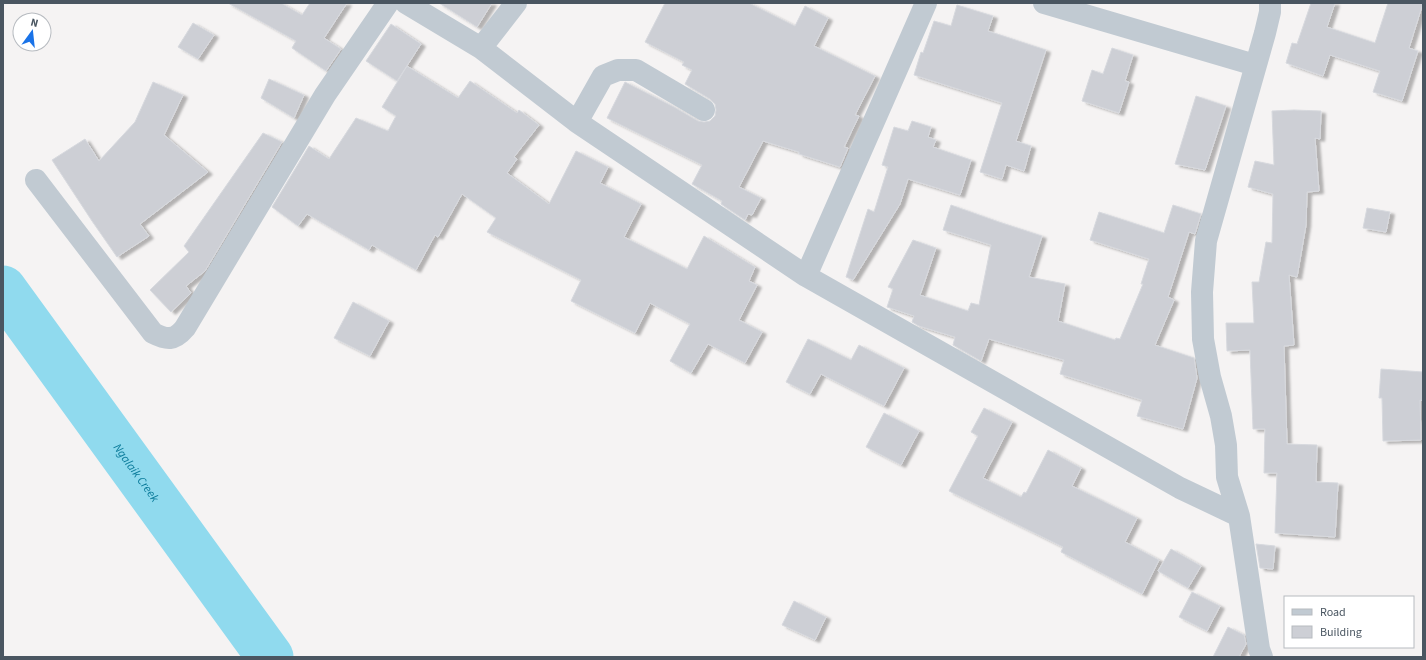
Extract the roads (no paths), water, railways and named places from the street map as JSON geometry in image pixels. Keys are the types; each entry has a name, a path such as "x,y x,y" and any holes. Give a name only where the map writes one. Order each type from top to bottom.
{"street":[{"path":"36,180 153,333 164,338 172,338 179,335 185,328 325,95 388,3"},
{"path":"406,3 481,48 577,122 806,276 1180,488 1238,516"},
{"path":"481,48 516,3"},
{"path":"806,276 926,3"},
{"path":"1044,3 1255,65"},
{"path":"1262,657 1259,649 1238,516 1227,477 1226,445 1221,416 1210,377 1203,339 1202,292 1206,241 1270,12 1270,3"},
{"path":"577,122 603,76 618,70 636,70 704,110"}],"waterway":[{"name":"Ngalaik Creek","path":"3,289 270,657"}]}
